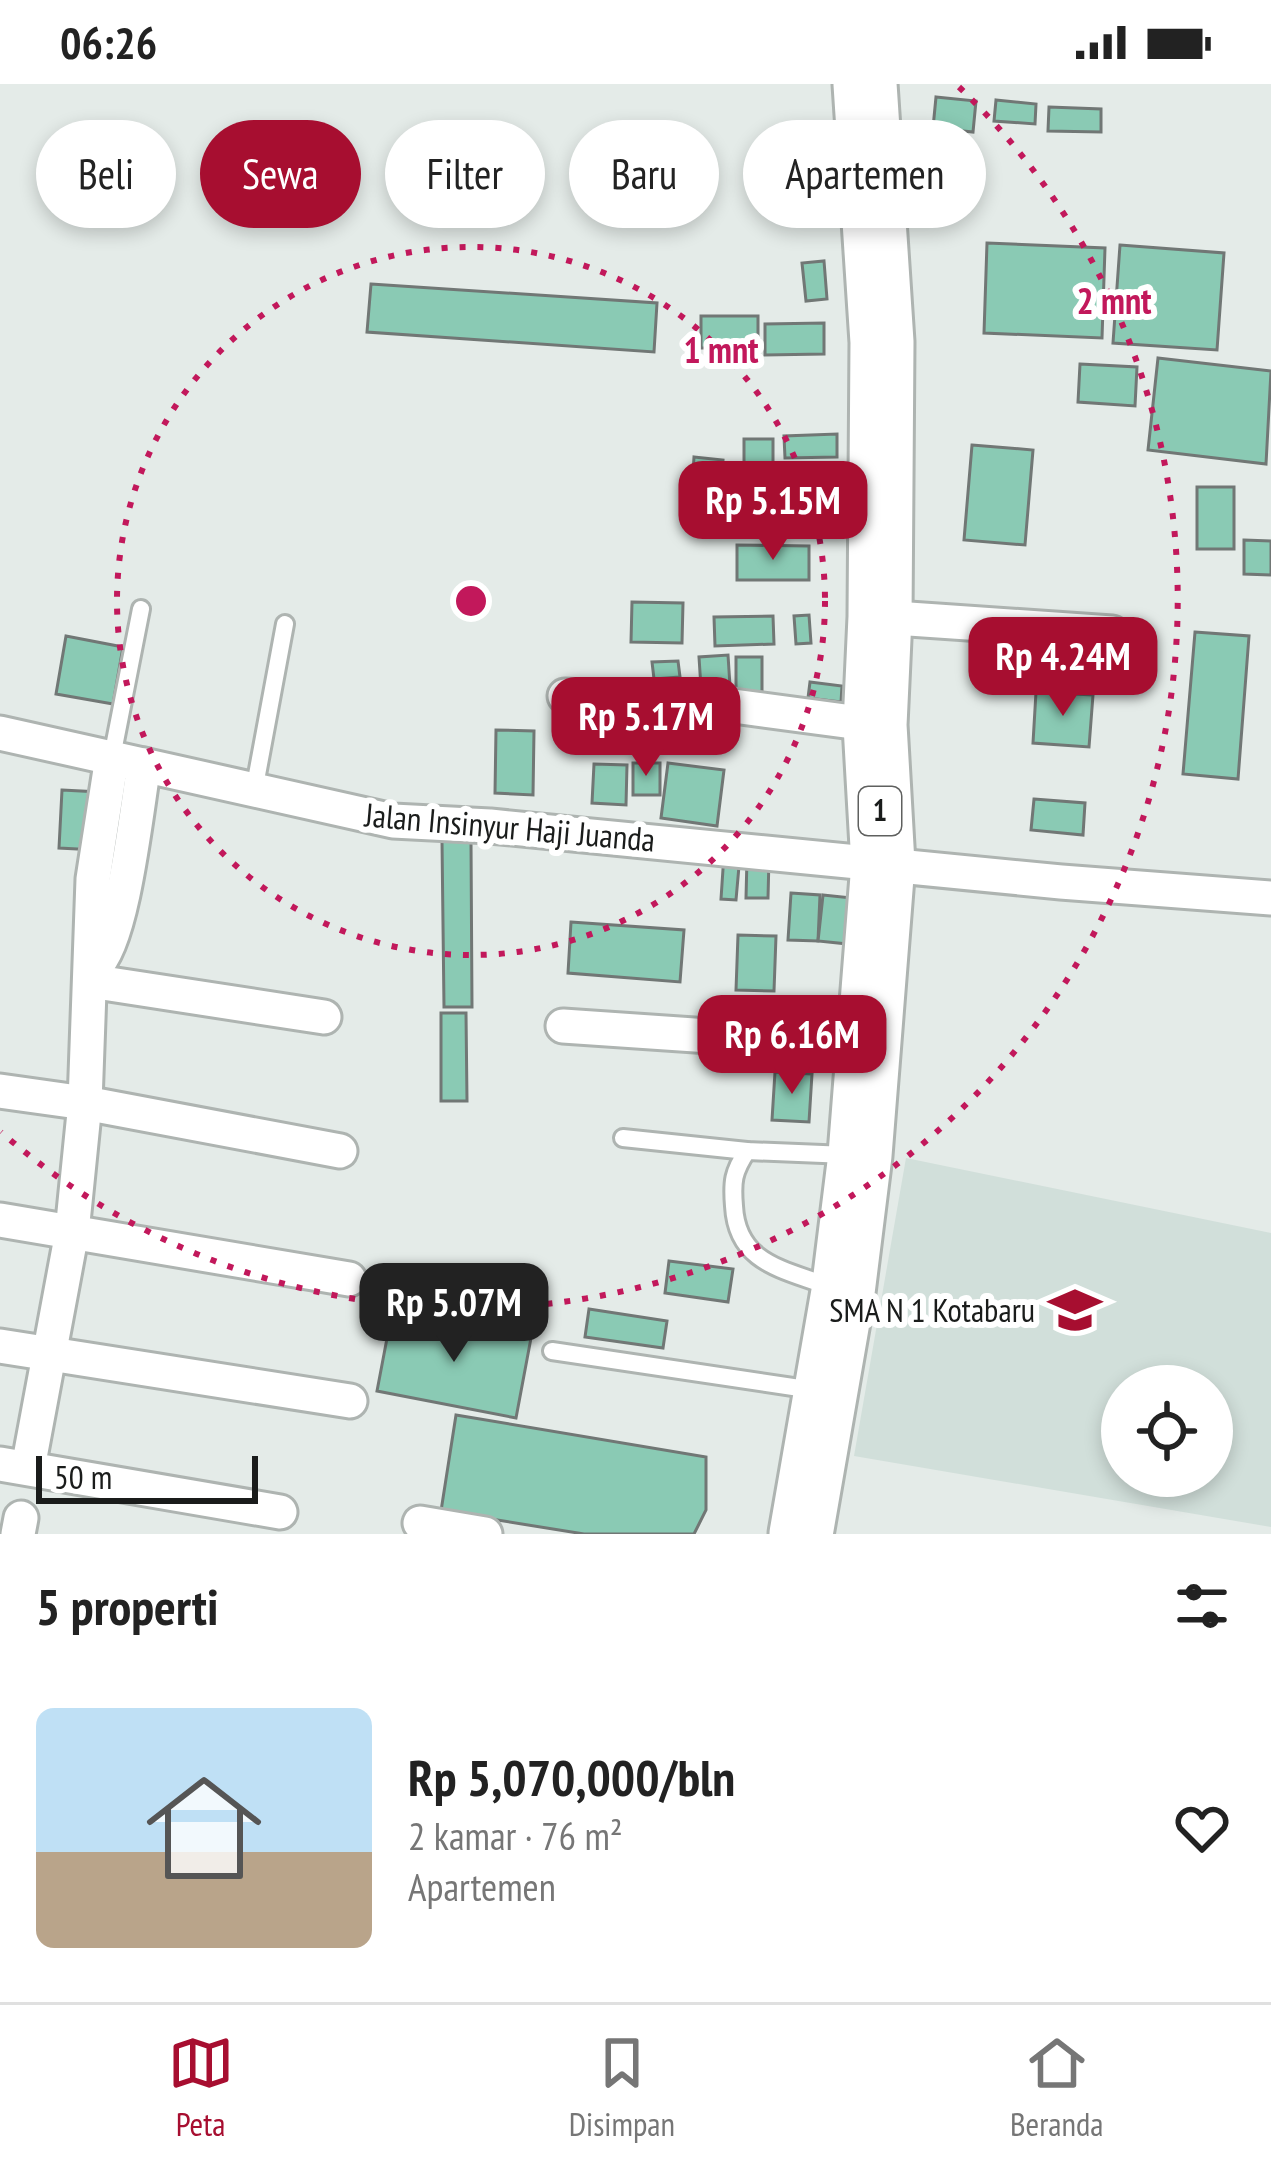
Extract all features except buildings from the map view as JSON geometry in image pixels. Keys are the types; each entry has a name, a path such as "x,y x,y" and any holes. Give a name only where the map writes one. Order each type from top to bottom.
{"highway":[{"name":"1","path":"801,1534 843,1292 860,1155 884,864 875,725 882,342 865,84"}],"street":[{"path":"880,616 1112,633"},
{"path":"565,696 726,705 875,725"},
{"name":"Jalan Insinyur Haji Juanda","path":"0,733 393,821 1271,898"},
{"path":"128,761 116,926 103,960 90,975 85,1103 72,1232 48,1354 14,1466 280,1512"},
{"path":"90,975 324,1017"},
{"path":"563,1026 870,1047"},
{"path":"0,1091 340,1151"},
{"path":"0,1220 350,1279"},
{"path":"0,1346 350,1401"},
{"path":"420,1523 484,1534"}],"lane":[{"path":"128,761 141,609"},
{"path":"254,791 286,624"},
{"path":"623,1138 747,1151 860,1155"},
{"path":"747,1151 732,1175 735,1231 752,1254 843,1292"},
{"path":"552,1351 826,1391"}],"shaded area":[{"name":"SMA N 1 Kotabaru","path":"906,1158 1271,1233 1271,1527 854,1456"}],"place":[{"name":"SMA N 1 Kotabaru","path":"1075,1310"}]}
